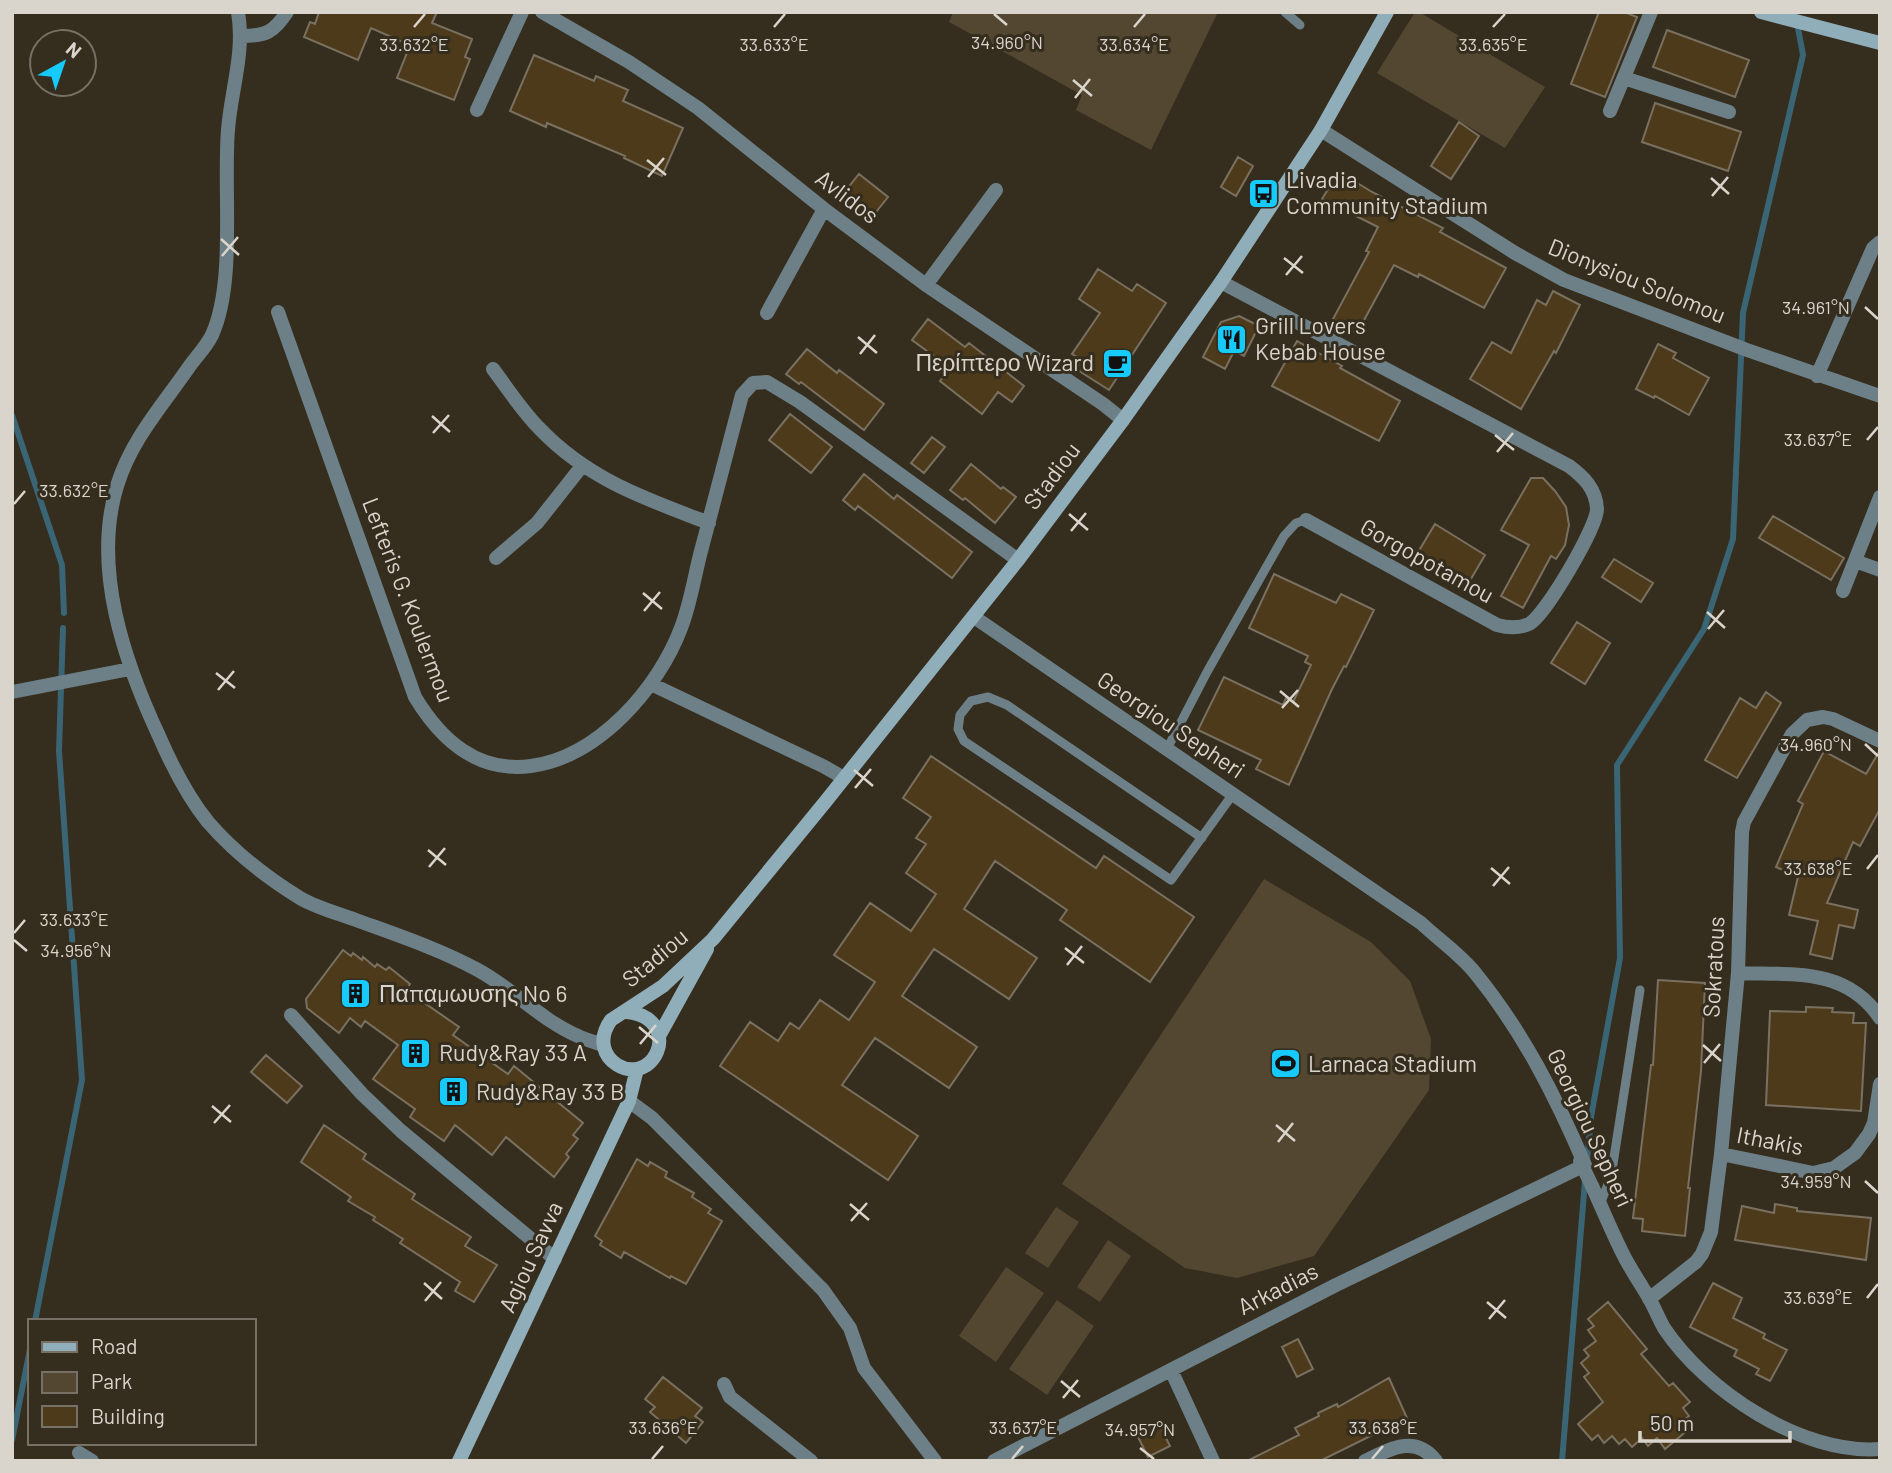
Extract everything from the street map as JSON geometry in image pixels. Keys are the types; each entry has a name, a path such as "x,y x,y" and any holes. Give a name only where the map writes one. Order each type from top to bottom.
{"street":[{"path":"238,12 242,36 228,126 224,280 217,321 204,349 153,415 133,446 117,485 111,510 108,552 120,636 130,669 183,786 208,821 251,863 304,900 415,942 478,970 501,983 557,1025 603,1045"},
{"path":"242,36 266,33 277,27 287,12"},
{"path":"477,110 523,12"},
{"name":"Avlidos","path":"542,12 629,62 698,108 824,209 926,285 1123,420"},
{"name":"Stadiou","path":"626,1012 663,986 713,939 1018,561 1221,282 1321,130 1387,12"},
{"path":"1610,111 1651,12"},
{"path":"1761,12 1880,43"},
{"path":"1624,78 1729,112"},
{"name":"Dionysiou Solomou","path":"1321,130 1515,253 1564,280 1816,376 1880,396"},
{"path":"926,285 996,190"},
{"path":"767,313 824,209"},
{"path":"1816,376 1874,248 1880,243"},
{"name":"Gorgopotamou","path":"1221,282 1569,466 1586,479 1597,509 1592,528 1545,608 1530,624 1514,628 1497,625 1306,520"},
{"name":"Lefteris G. Koulermou","path":"278,312 415,697 431,723 451,742 473,757 493,764 514,768 550,763 586,746 631,708 651,684 681,628 742,395 752,383 767,382 800,402 1018,561"},
{"path":"494,369 538,428 582,466 611,484 709,523"},
{"path":"496,558 537,523 582,466"},
{"path":"1843,592 1880,497"},
{"path":"1855,561 1880,570"},
{"name":"Georgiou Sepheri","path":"974,617 1421,923 1475,972 1523,1039 1556,1098 1591,1186 1624,1256 1664,1328 1698,1367 1735,1399 1771,1421 1847,1455 1880,1449"},
{"path":"12,691 130,669"},
{"path":"651,684 844,778"},
{"name":"Sokratous","path":"1649,1299 1687,1270 1702,1254 1711,1232 1738,973 1744,822 1792,734 1801,723 1813,718 1833,719 1880,741"},
{"name":"Stadiou","path":"659,1036 713,939"},
{"path":"1738,973 1812,976 1834,981 1857,992 1880,1018"},
{"path":"626,1012 644,1015 657,1028 659,1036 656,1054 651,1061 637,1069 618,1066 611,1061 603,1045 606,1028 611,1020 626,1012"},
{"path":"291,1015 362,1094 555,1259"},
{"name":"Agiou Savva","path":"459,1461 629,1101 637,1069"},
{"name":"Ithakis","path":"1721,1154 1813,1173 1835,1168 1855,1153 1869,1134 1874,1123 1880,1084"},
{"path":"629,1101 652,1118 823,1290 850,1328 864,1368 935,1461"},
{"name":"Arkadias","path":"994,1461 1336,1285 1583,1163"},
{"path":"1171,1370 1213,1461"},
{"path":"724,1384 730,1398 811,1461"},
{"path":"1365,1461 1406,1444 1420,1447 1436,1461"}],"lane":[{"path":"1285,12 1300,25"},
{"path":"1167,750 1207,672 1284,536 1296,523 1306,520"},
{"path":"1202,838 1007,705 988,697 971,701 960,715 958,729 964,741 1171,880 1202,838 1233,794"},
{"path":"1600,1204 1611,1177 1640,990"}],"green space":[{"path":"953,12 1218,12 1151,150 1076,110 1082,95 949,22"},
{"path":"1415,12 1545,87 1505,148 1377,73"},
{"name":"Larnaca Stadium","path":"1264,879 1371,942 1410,981 1431,1039 1429,1090 1314,1256 1237,1278 1185,1268 1062,1184"},
{"path":"1056,1207 1079,1222 1048,1268 1025,1253"},
{"path":"1108,1240 1131,1256 1100,1302 1077,1287"},
{"path":"1006,1267 1044,1293 996,1362 959,1336"},
{"path":"1057,1300 1094,1326 1047,1395 1009,1369"}],"building":[{"path":"319,12 437,12 432,23 472,39 465,57 470,59 454,100 397,78 410,45 371,28 358,60 304,37 310,22 315,24"},
{"path":"1599,12 1624,12 1637,17 1605,97 1571,84"},
{"path":"1667,30 1749,60 1735,97 1653,67"},
{"path":"534,55 594,81 596,76 628,90 623,101 683,128 662,176 624,158 625,156 547,123 546,127 510,111"},
{"path":"1655,103 1741,132 1728,171 1642,142"},
{"path":"1459,122 1479,136 1451,179 1431,166"},
{"path":"1238,157 1253,166 1236,196 1221,187"},
{"path":"859,174 888,197 868,222 839,199"},
{"path":"1346,176 1443,228 1440,232 1506,268 1484,308 1419,274 1418,277 1394,265 1357,333 1333,319 1369,252 1366,251 1378,227 1322,199 1333,181"},
{"path":"1098,269 1132,291 1137,284 1166,303 1109,390 1076,369 1082,360 1072,354 1100,313 1079,299"},
{"path":"1553,291 1580,305 1556,353 1554,351 1521,409 1470,379 1492,342 1511,353 1537,300 1546,305"},
{"name":"Grill Lovers Kebab House","path":"1239,316 1259,326 1244,356 1234,351 1225,369 1203,357 1221,322"},
{"path":"928,319 965,347 969,343 1024,386 1012,402 998,392 982,414 940,381 950,368 912,340"},
{"path":"1297,341 1400,401 1379,441 1272,386"},
{"path":"1658,344 1676,353 1673,358 1709,378 1689,415 1636,389"},
{"path":"807,349 884,404 864,430 801,382 799,384 786,374"},
{"path":"790,414 832,447 811,473 769,440"},
{"path":"932,437 945,447 924,473 911,463"},
{"path":"971,464 1001,489 1003,487 1016,497 995,523 965,498 963,500 950,490"},
{"path":"864,474 894,499 897,495 972,552 952,578 858,506 855,510 843,500"},
{"path":"1531,478 1543,478 1555,491 1566,507 1569,525 1565,545 1556,559 1551,556 1523,608 1501,596 1529,545 1501,530"},
{"path":"1773,516 1844,558 1831,580 1759,538"},
{"path":"1435,524 1485,555 1468,584 1417,554"},
{"path":"1614,559 1653,583 1641,602 1602,577"},
{"path":"1274,574 1336,603 1341,594 1374,610 1332,689 1289,785 1256,769 1261,760 1198,730 1224,677 1283,705 1286,698 1293,702 1311,665 1305,662 1308,656 1249,628"},
{"path":"1577,622 1610,643 1585,684 1551,663"},
{"path":"1766,692 1781,703 1737,778 1705,760 1740,698 1756,708"},
{"path":"1880,750 1880,809 1860,846 1853,842 1827,903 1858,910 1854,928 1839,925 1832,959 1810,954 1818,921 1789,915 1798,877 1776,867 1803,804 1798,801 1824,751 1866,774"},
{"path":"931,756 1096,868 1104,856 1194,917 1150,982 1060,920 1067,910 995,861 964,909 1037,958 1009,999 934,949 902,996 977,1047 949,1088 875,1038 842,1085 918,1136 888,1180 720,1066 750,1022 778,1041 790,1023 799,1029 820,1000 849,1020 875,982 834,955 870,903 911,931 936,894 906,873 926,844 916,838 931,817 903,798"},
{"path":"343,950 362,960 363,957 375,967 377,964 386,970 389,967 410,984 406,990 459,1027 453,1035 508,1074 514,1066 583,1123 573,1135 578,1139 566,1154 569,1157 554,1177 506,1137 492,1155 455,1125 444,1141 410,1117 415,1109 373,1079 398,1045 365,1021 361,1027 350,1018 339,1033 307,1008 306,999"},
{"path":"1658,980 1705,983 1701,1071 1685,1236 1642,1231 1643,1219 1633,1218 1653,1065"},
{"path":"1806,1007 1833,1008 1832,1012 1854,1013 1853,1023 1866,1023 1861,1111 1766,1105 1770,1011 1806,1012"},
{"path":"266,1055 302,1086 287,1103 251,1072"},
{"path":"324,1125 366,1154 363,1159 415,1194 412,1199 471,1237 465,1246 497,1265 474,1302 455,1291 460,1282 400,1243 403,1239 373,1220 375,1217 348,1201 351,1197 301,1162"},
{"path":"637,1159 648,1166 650,1162 667,1172 665,1177 694,1193 692,1197 711,1209 708,1213 722,1221 686,1284 624,1252 621,1258 600,1245 602,1241 595,1236"},
{"path":"1775,1204 1797,1208 1797,1211 1871,1218 1866,1260 1735,1240 1742,1206 1774,1213"},
{"path":"1713,1283 1742,1298 1733,1318 1765,1334 1763,1338 1787,1350 1770,1381 1756,1374 1759,1369 1734,1356 1737,1350 1690,1327"},
{"path":"1608,1302 1647,1349 1641,1354 1669,1386 1673,1383 1690,1402 1683,1408 1689,1416 1681,1423 1688,1430 1665,1449 1657,1438 1648,1446 1642,1438 1632,1447 1625,1439 1619,1444 1612,1436 1604,1443 1598,1435 1592,1440 1578,1424 1603,1402 1584,1377 1589,1373 1581,1363 1589,1356 1584,1350 1596,1341 1588,1330 1594,1326 1588,1319"},
{"path":"1298,1339 1313,1369 1297,1377 1282,1347"},
{"path":"663,1377 702,1408 695,1416 703,1422 686,1443 650,1412 655,1407 645,1399"},
{"path":"1389,1378 1407,1418 1320,1461 1247,1461 1299,1435 1295,1428 1319,1416 1318,1413 1337,1404 1338,1407"},
{"path":"1158,1422 1170,1446 1148,1457 1136,1433"}],"waterway":[{"path":"1587,1160 1591,1117 1620,958 1617,765 1704,629 1733,539 1743,313 1803,55 1795,12"},
{"path":"12,415 62,565 64,613"},
{"path":"35,1319 82,1080 59,751 63,628"},
{"path":"1562,1461 1585,1181"},
{"path":"12,1440 28,1359"}],"place":[{"name":"Livadia Community Stadium","path":"1263,193"},
{"name":"Grill Lovers Kebab House","path":"1232,339"},
{"name":"Περίπτερο Wizard","path":"1117,363"},
{"name":"Παπαμωυσης No 6","path":"356,994"},
{"name":"Rudy&Ray 33 A","path":"416,1053"},
{"name":"Larnaca Stadium","path":"1285,1064"},
{"name":"Rudy&Ray 33 B","path":"453,1092"}]}
